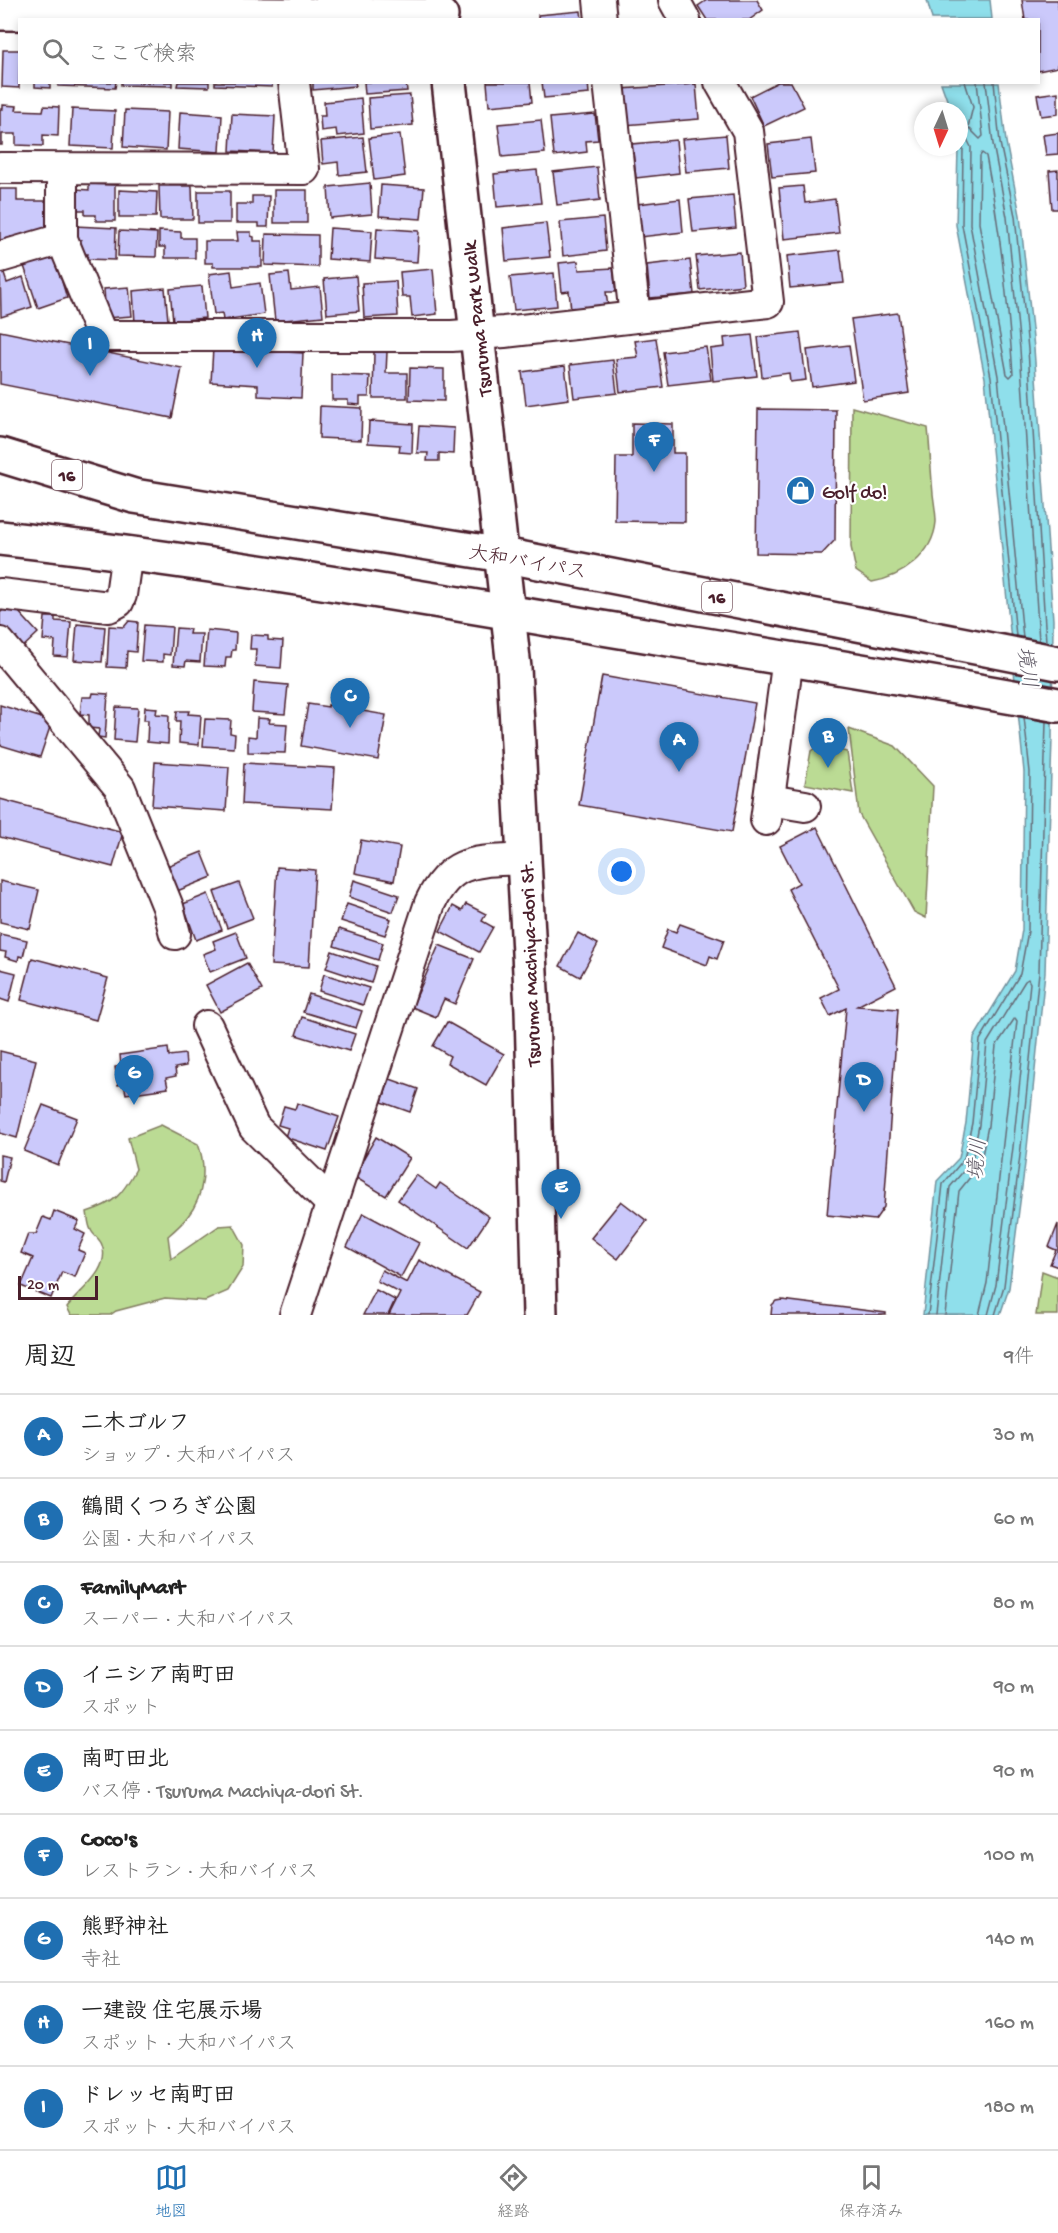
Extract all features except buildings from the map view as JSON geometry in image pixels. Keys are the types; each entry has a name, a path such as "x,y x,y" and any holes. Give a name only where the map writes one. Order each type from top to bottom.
{"main road":[{"path":"0,13 441,12"},
{"name":"Tsuruma Park Walk","path":"449,84 509,612"},
{"name":"大和バイパス","path":"0,455 134,496 503,555 1058,663"},
{"path":"0,475 134,496"},
{"path":"0,530 788,658 1058,705"},
{"path":"0,538 127,552"},
{"name":"Tsuruma Machiya-dori St.","path":"509,612 532,1010 540,1315"}],"street":[{"path":"599,0 601,18"},
{"path":"674,0 684,18"},
{"path":"0,168 304,169 294,84"},
{"path":"609,84 635,317"},
{"path":"62,169 62,239 102,336 452,336 768,302 748,131 721,84"},
{"path":"0,257 62,239"},
{"path":"0,594 109,607 118,602 122,595 127,552"},
{"path":"0,643 120,788 168,908 175,934"},
{"path":"788,658 768,810 805,806"},
{"path":"295,1315 430,903 439,884 453,871 470,864 525,859"},
{"path":"207,1026 254,1127 331,1203"}],"green space":[{"path":"852,407 928,428 936,519 934,534 922,554 905,570 872,582 856,571 851,547"},
{"path":"849,729 895,746 933,786 926,918 914,912 859,814"},
{"path":"819,745 847,752 853,793 805,784 811,751"},
{"path":"161,1125 198,1144 203,1172 198,1200 186,1219 168,1236 171,1259 219,1226 233,1225 244,1245 243,1267 228,1291 205,1301 165,1298 116,1311 110,1315 71,1315 67,1307 93,1279 104,1254 101,1243 90,1228 87,1212 117,1197 136,1169 128,1138"},
{"path":"1042,1271 1058,1277 1058,1315 1036,1315"}],"water":[{"path":"927,0 990,0 992,18 932,18"},
{"name":"境川","path":"941,84 999,84 1006,142 1020,215 1034,348 1053,620 1045,972 1027,1148 1009,1288 1000,1315 923,1315 937,1181 959,1158 966,1123 974,1038 1015,971 1022,930 1024,772 985,378 956,225 958,156 968,156 968,102 948,102"}],"place":[{"name":"一建設 住宅展示場","path":"257,368"},
{"name":"ドレッセ南町田","path":"90,376"},
{"name":"Coco's","path":"654,472"},
{"name":"Golf do!","path":"801,491"},
{"name":"FamilyMart","path":"350,728"},
{"name":"鶴間くつろぎ公園","path":"828,768"},
{"name":"二木ゴルフ","path":"679,772"},
{"name":"熊野神社","path":"134,1105"},
{"name":"イニシア南町田","path":"864,1112"},
{"name":"南町田北","path":"561,1219"}]}
